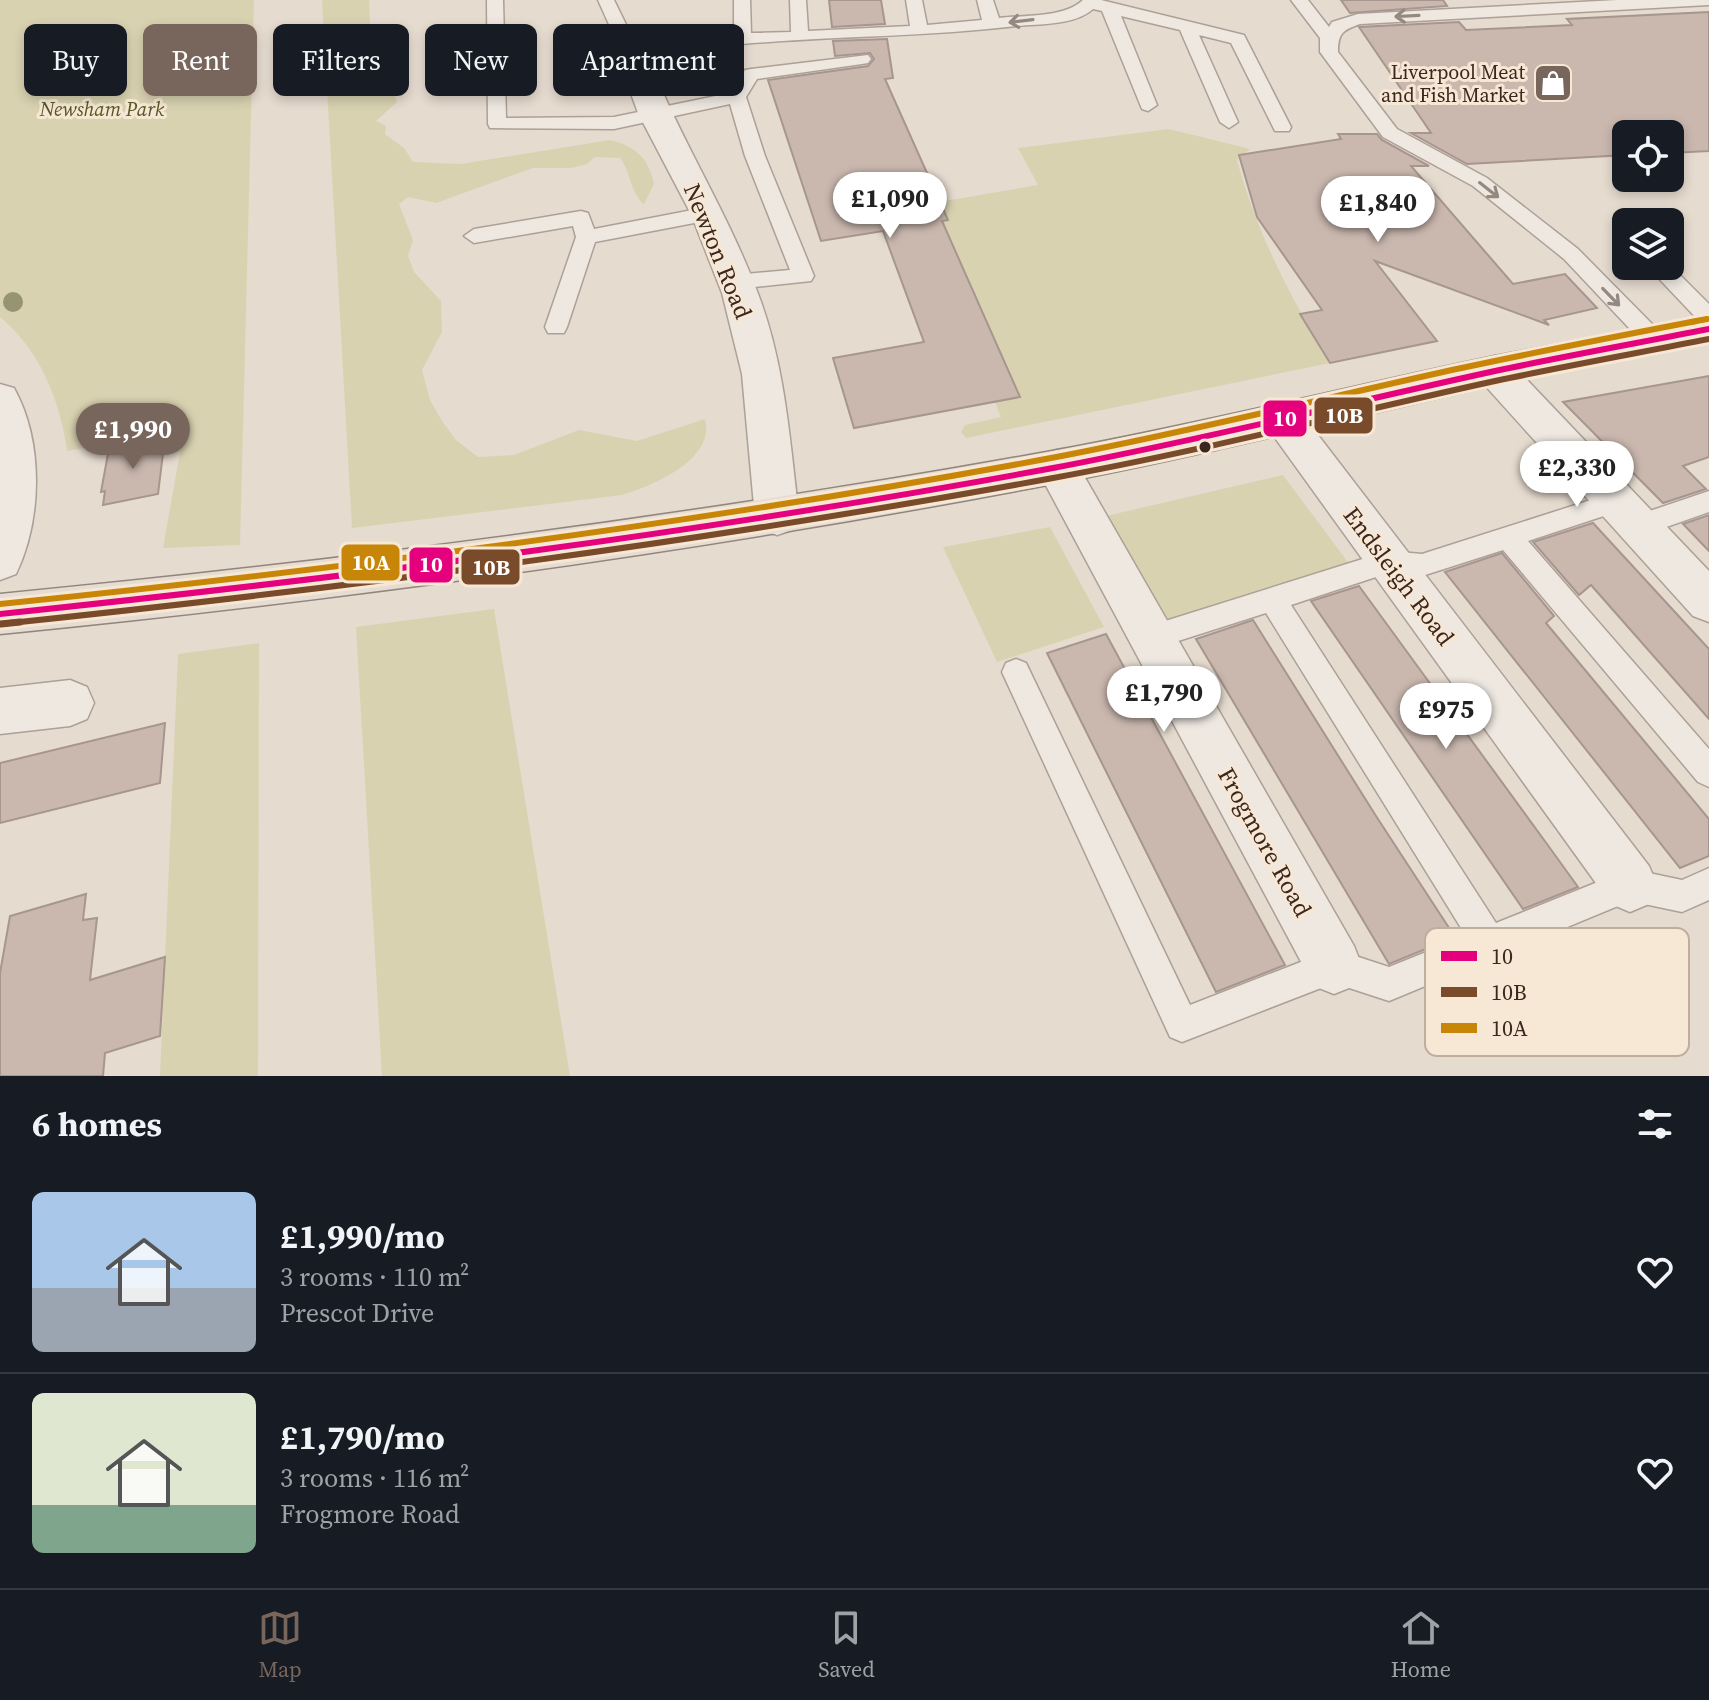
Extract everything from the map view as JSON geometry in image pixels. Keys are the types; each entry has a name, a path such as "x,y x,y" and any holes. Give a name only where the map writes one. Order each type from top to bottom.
{"main road":[{"path":"0,614 182,596 777,517 1057,467 1284,420 1495,371 1706,330"}],"street":[{"name":"Newton Road","path":"648,96 708,214 735,282 762,374 777,517"},
{"path":"1495,371 1709,602"},
{"path":"0,399 15,455 9,536 0,561"},
{"name":"Endsleigh Road","path":"1284,420 1630,885"},
{"name":"Frogmore Road","path":"1057,467 1334,966"},
{"path":"0,711 70,703"}],"lane":[{"path":"495,0 497,124 614,123 737,97 751,74 862,59"},
{"name":"Newton Road","path":"606,0 617,24"},
{"path":"742,0 743,24"},
{"path":"798,0 800,36"},
{"path":"914,0 919,31"},
{"path":"985,0 992,24"},
{"path":"1299,0 1329,38"},
{"path":"1550,0 1569,8"},
{"path":"1653,339 1571,254 1480,182 1390,133 1329,52 1329,38 1338,26 1358,19 1709,0"},
{"path":"744,39 939,30 1080,12 1098,4 1238,39 1282,127"},
{"path":"1098,4 1148,105"},
{"path":"1187,27 1229,122"},
{"path":"735,282 803,276 755,156 737,97"},
{"path":"586,237 708,214"},
{"path":"474,236 581,218 586,237 556,327"},
{"path":"1668,280 1706,330"},
{"path":"1153,637 1388,562 1422,565 1508,537 1709,501"},
{"path":"1508,537 1709,772"},
{"path":"1272,598 1480,928"},
{"path":"1016,672 1182,1025 1334,966 1389,984 1425,969"},
{"path":"1524,928 1630,885 1682,896 1709,884"}],"green space":[{"name":"Newsham Park","path":"0,0 254,0 253,24 143,24 143,96 252,96 240,545 163,548 184,430 67,451 59,413 46,377 26,345 0,317"},
{"path":"322,0 369,0 370,24 323,24"},
{"path":"327,96 395,96 397,102 376,121 386,126 385,134 404,148 413,162 461,164 610,140 640,154 649,167 654,184 644,204 636,194 620,158 595,157 587,164 571,168 533,168 436,203 408,197 399,204 413,240 408,256 414,272 441,301 442,332 422,370 430,400 442,421 456,440 478,457 514,455 579,430 637,441 705,419 706,434 701,447 691,459 664,478 622,495 352,528"},
{"path":"1169,129 1250,149 1237,160 1254,214 1289,290 1330,363 966,438 961,432 965,425 1001,417 995,402 1020,397 942,221 947,220 939,202 1038,185 1018,148"},
{"path":"1283,475 1350,565 1168,622 1106,516"},
{"path":"1050,527 1104,627 997,662 943,547"},
{"path":"494,609 570,1076 382,1076 356,627"},
{"path":"259,643 258,1076 160,1076 178,654"}],"building":[{"path":"829,0 881,0 885,24 832,27"},
{"path":"1341,0 1443,0 1447,6 1350,13"},
{"name":"Liverpool Meat and Fish Market","path":"1709,12 1709,151 1684,152 1684,120 1612,120 1612,156 1467,164 1411,133 1431,133 1359,27 1459,22 1466,30 1572,25 1567,19"},
{"path":"887,39 893,78 885,79 948,220 942,221 1020,397 854,428 833,358 924,342 883,231 821,241 768,80 868,66 874,59 870,53 835,56 833,41"},
{"path":"1338,134 1377,134 1382,140 1429,166 1411,166 1513,284 1565,274 1597,308 1544,320 1549,325 1375,261 1437,341 1330,363 1300,314 1322,310 1257,217 1239,155 1341,139"},
{"path":"1709,376 1709,457 1683,466 1706,489 1663,503 1563,402"},
{"path":"165,437 158,494 103,505 105,491 101,492 109,448"},
{"path":"1709,515 1709,551 1683,524"},
{"path":"1593,523 1709,649 1709,719 1591,585 1579,595 1533,542"},
{"path":"1502,553 1554,616 1546,623 1709,819 1709,856 1680,868 1445,572"},
{"path":"1359,586 1578,887 1523,909 1311,601"},
{"path":"1253,620 1449,928 1425,928 1425,949 1389,964 1196,639"},
{"path":"1106,634 1285,965 1216,992 1047,653"},
{"path":"165,723 160,783 0,823 0,763"},
{"path":"86,894 83,920 97,918 90,980 165,957 160,1036 105,1053 103,1076 0,1076 0,973 10,916"}],"transit line":[{"name":"10A","path":"0,604 396,560 659,524 921,482 1107,447 1494,361 1707,319"},
{"name":"10","path":"0,614 396,569 791,513 1108,457 1495,371 1709,329"},
{"name":"10B","path":"1,624 397,579 791,523 1164,456 1495,381 1709,339"}],"place":[{"name":"Liverpool Meat and Fish Market","path":"1553,83"}]}
